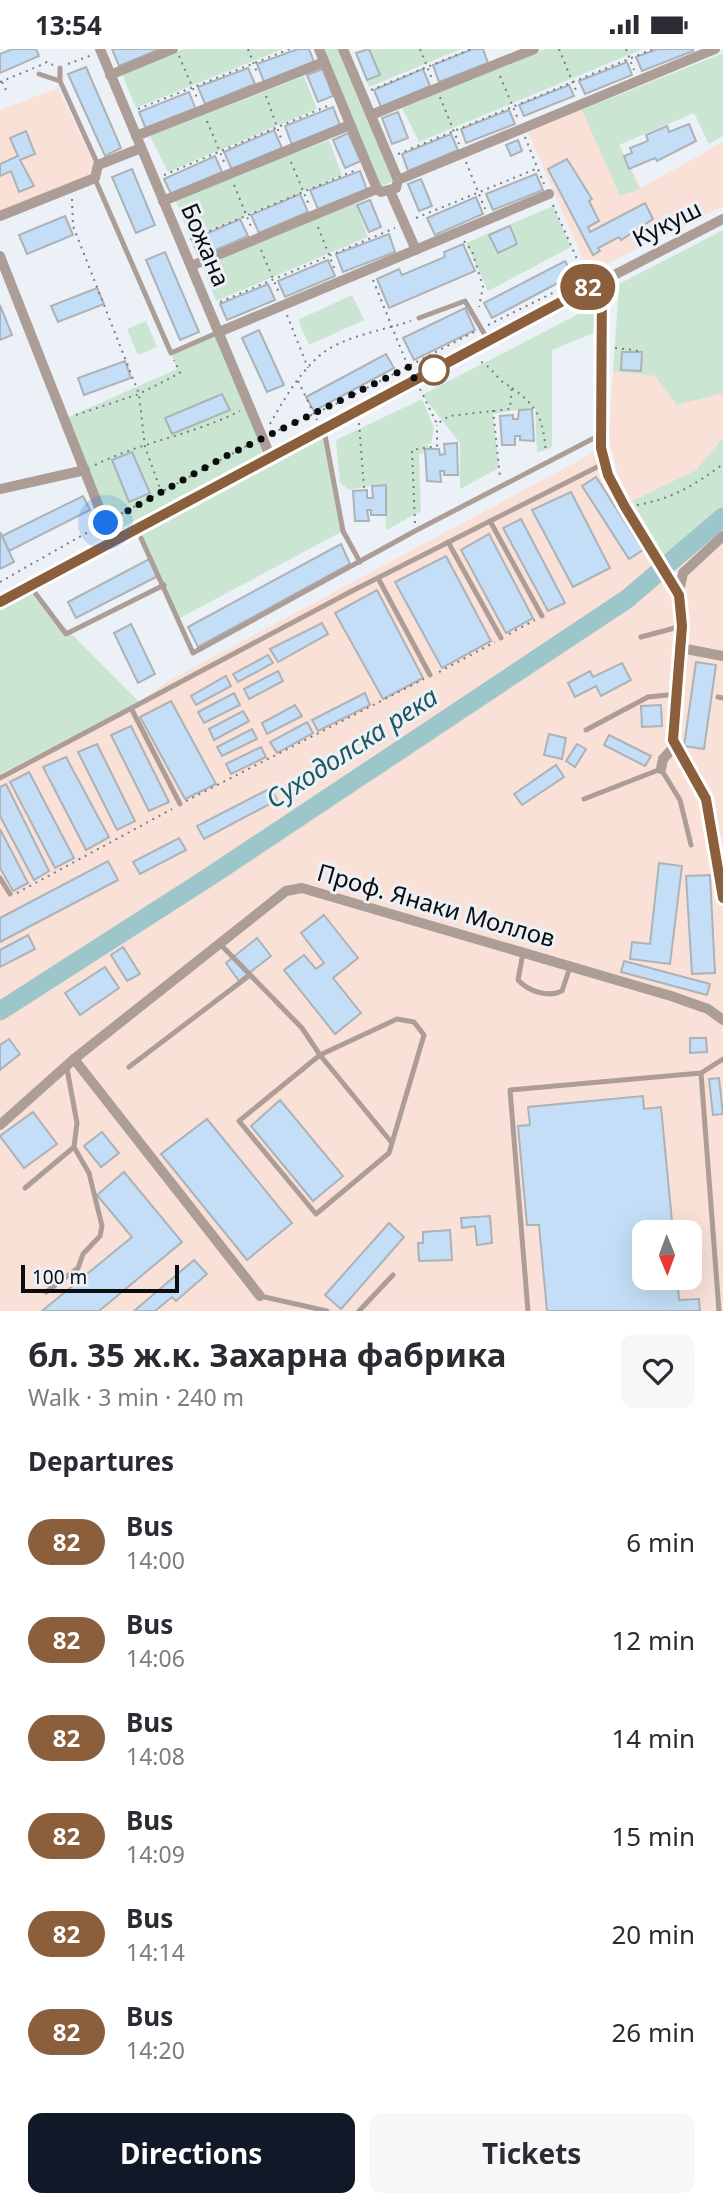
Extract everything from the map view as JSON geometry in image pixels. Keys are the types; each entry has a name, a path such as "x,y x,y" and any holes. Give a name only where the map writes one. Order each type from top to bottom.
{"street":[{"path":"110,75 173,49"},
{"path":"319,49 377,189"},
{"path":"191,266 377,189 390,191 396,188 398,180 344,51 356,49"},
{"path":"371,115 534,49"},
{"path":"398,180 715,49"},
{"name":"Божана","path":"100,50 271,458"},
{"path":"136,136 324,62"},
{"path":"163,201 350,125"},
{"path":"0,216 95,177 98,165 141,148"},
{"path":"390,191 415,250"},
{"path":"219,332 549,194"},
{"name":"Кукуш","path":"0,602 471,350 587,282 602,280 723,219"},
{"path":"0,256 114,543"},
{"path":"602,280 598,436 605,463 625,507 672,579 679,595"},
{"path":"0,489 85,470"},
{"path":"723,536 683,573 679,595 682,626 675,746 701,787 718,825 723,899"},
{"path":"681,648 723,656"},
{"path":"661,769 663,759 675,746"},
{"name":"Проф. Янаки Моллов","path":"0,1125 71,1064 286,891 302,888 708,1009 723,1020"},
{"path":"71,1064 260,1296"}],"lane":[{"path":"60,68 60,81 98,165"},
{"path":"39,74 60,81"},
{"path":"95,177 171,353 219,332"},
{"path":"419,318 465,301 488,340"},
{"path":"324,429 343,531 359,562"},
{"path":"141,538 193,653 415,531 598,436"},
{"path":"0,778 378,577 605,463"},
{"path":"490,520 542,616"},
{"path":"447,542 501,638"},
{"path":"378,577 430,675"},
{"path":"30,586 65,634 164,585"},
{"path":"642,637 682,626"},
{"path":"586,730 648,697 678,694"},
{"path":"132,710 180,803"},
{"path":"584,799 661,769 680,800 691,845"},
{"path":"0,878 9,894"},
{"path":"220,944 302,1028 320,1055 393,1143"},
{"path":"523,953 517,980 523,986 546,994 562,991 570,967"},
{"path":"129,1067 250,975"},
{"path":"397,1019 414,1022 421,1027 424,1035 389,1153 316,1214 239,1121 320,1055 397,1019"},
{"path":"528,1311 510,1090 701,1073 723,1059"},
{"path":"46,1292 78,1268 83,1254 100,1236 102,1226 89,1173 75,1147 77,1123 71,1064"},
{"path":"701,1073 719,1311"},
{"path":"25,1188 75,1147"},
{"path":"359,1311 393,1275"},
{"path":"260,1296 327,1311"}],"path":[{"path":"248,49 286,151 340,281"},
{"path":"127,113 290,49"},
{"path":"420,49 489,219"},
{"path":"361,95 471,49"},
{"path":"559,49 582,104"},
{"path":"626,49 639,80"},
{"path":"389,157 653,49"},
{"path":"8,94 1,81 47,62 60,68 100,50"},
{"path":"154,179 340,102"},
{"path":"181,243 367,165"},
{"path":"208,307 538,168"},
{"path":"71,187 72,226 139,394 145,447 162,491"},
{"path":"0,582 262,437 409,367 480,329 587,282 549,194"},
{"path":"458,232 472,251 483,287 480,329"},
{"path":"376,266 373,281 391,328 437,424 437,446 412,450 415,531"},
{"path":"283,305 308,368"},
{"path":"262,437 298,380 320,355 340,345 419,318"},
{"path":"615,348 641,351"},
{"path":"471,350 477,360 490,365 502,383 529,400 543,422 547,463"},
{"path":"64,419 139,394 180,373 171,353"},
{"path":"298,380 312,415"},
{"path":"437,424 449,417 493,409 510,409 512,387"},
{"path":"85,470 121,452 181,437 250,407"},
{"path":"493,409 501,487"},
{"path":"358,411 365,488"},
{"path":"625,507 672,497 694,486 723,464"},
{"path":"9,894 131,833 180,803 542,616"}],"shaded area":[{"path":"58,88 94,164 90,176 0,212 0,110"},
{"path":"598,103 641,188 723,142 723,206 589,273 528,132"},
{"path":"613,371 655,376 677,405 723,393 723,438 696,470 632,501 618,476 609,438"},
{"path":"593,453 665,583 679,574 675,568 723,527 723,1311 0,1311 0,774 139,702 170,680"}],"green space":[{"path":"184,49 283,49 136,108 122,74"},
{"path":"319,49 343,49 397,179 378,188"},
{"path":"367,49 461,49 369,87 355,54"},
{"path":"546,49 643,49 419,142 402,108"},
{"path":"723,53 723,136 709,144 694,113 619,145 640,189 620,196 582,110"},
{"path":"304,76 317,109 168,172 150,136"},
{"path":"329,140 342,175 190,238 175,199"},
{"path":"355,202 368,237 216,301 202,265"},
{"path":"553,206 571,247 488,291 466,243"},
{"path":"723,230 723,393 677,405 655,376 613,371 619,284"},
{"path":"352,295 364,320 309,345 298,320"},
{"path":"594,306 594,333 552,350 552,447 537,453 535,407 493,414 499,468 460,489 460,443 422,395"},
{"path":"146,321 157,347 138,355 127,329"},
{"path":"219,332 271,457 324,430 343,531 178,619 137,530 113,543 64,419 177,369 171,353"},
{"path":"422,399 434,428 431,444 418,445 428,445 430,451 419,454 421,511 386,530 385,497 380,484 349,490 340,483 336,440"},
{"path":"723,438 723,508 667,555 663,554 632,501 696,470"},
{"path":"26,588 139,702 0,774 0,602"}],"water":[{"path":"723,508 723,527 675,568 667,555"}],"building":[{"path":"13,49 36,49 39,56 0,73 0,54"},
{"path":"112,49 160,49 119,66"},
{"path":"298,49 309,49 314,62 264,82 257,64"},
{"path":"369,49 380,75 367,80 356,53"},
{"path":"473,49 483,49 488,63 439,82 433,65"},
{"path":"658,49 693,51 642,71 636,57"},
{"path":"627,62 632,75 585,94 579,81"},
{"path":"86,67 121,148 105,156 68,74"},
{"path":"248,68 255,84 205,104 198,87"},
{"path":"323,69 333,96 318,102 307,75"},
{"path":"423,69 430,86 381,107 374,90"},
{"path":"569,85 574,96 524,116 519,105"},
{"path":"189,92 196,110 146,129 139,112"},
{"path":"333,107 340,125 292,145 285,126"},
{"path":"509,110 515,124 466,143 461,129"},
{"path":"398,112 408,138 392,144 382,118"},
{"path":"689,124 696,141 657,161 655,158 629,169 624,156 632,153 630,148 648,141 646,135 667,126 669,132"},
{"path":"274,130 282,148 232,170 224,152"},
{"path":"26,131 35,154 20,160 34,186 19,192 11,171 0,176 0,164 18,156 10,138"},
{"path":"348,133 361,161 345,168 333,140"},
{"path":"451,134 458,150 408,171 402,154"},
{"path":"518,140 522,151 511,156 506,145"},
{"path":"215,156 222,172 171,194 164,179"},
{"path":"567,159 592,199 589,201 599,221 588,227 590,232 645,203 653,219 621,240 619,237 598,248 600,251 593,255 548,169"},
{"path":"132,169 155,225 136,233 112,177"},
{"path":"360,171 367,190 318,209 310,190"},
{"path":"536,174 543,190 493,210 486,194"},
{"path":"421,179 432,206 419,211 408,184"},
{"path":"300,194 308,212 259,233 251,215"},
{"path":"476,197 483,214 435,235 427,218"},
{"path":"370,200 381,227 369,232 357,205"},
{"path":"65,216 73,235 27,254 19,235"},
{"path":"240,219 248,236 199,257 192,240"},
{"path":"510,226 517,244 498,253 489,235"},
{"path":"389,234 395,252 343,272 336,254"},
{"path":"463,244 475,271 389,308 377,279 399,269 402,275 445,257 444,252"},
{"path":"165,252 199,332 180,340 146,260"},
{"path":"328,260 335,276 285,297 278,281"},
{"path":"565,261 573,275 492,318 484,303"},
{"path":"268,284 275,300 227,320 220,304"},
{"path":"97,288 104,304 58,322 51,306"},
{"path":"0,305 12,335 0,340"},
{"path":"465,308 475,330 414,360 403,338"},
{"path":"259,330 284,385 267,392 242,338"},
{"path":"622,352 642,352 641,371 621,370"},
{"path":"386,354 394,368 314,411 306,397"},
{"path":"125,361 131,378 84,395 78,378"},
{"path":"222,394 230,410 172,434 165,418"},
{"path":"532,409 534,441 520,440 520,436 515,436 515,445 502,445 500,416 513,415 513,419 518,419 519,410"},
{"path":"457,443 458,475 444,475 444,471 440,471 441,482 427,481 425,449 439,449 440,455 445,454 444,444"},
{"path":"132,452 150,493 129,502 112,460"},
{"path":"596,477 643,550 629,559 582,486"},
{"path":"386,485 386,515 371,515 371,510 367,510 369,521 355,521 353,491 367,490 367,498 373,498 372,486"},
{"path":"571,492 610,568 573,587 532,510"},
{"path":"83,496 90,510 9,551 2,536"},
{"path":"521,519 565,603 548,611 503,528"},
{"path":"0,532 14,562 0,569"},
{"path":"489,534 533,618 506,633 461,550"},
{"path":"341,544 350,564 198,647 188,627"},
{"path":"446,556 491,641 442,668 395,582"},
{"path":"149,559 158,576 76,618 68,602"},
{"path":"377,590 423,678 383,699 335,613"},
{"path":"322,623 328,634 278,662 270,649"},
{"path":"131,624 155,674 138,683 114,633"},
{"path":"268,655 273,663 238,682 233,674"},
{"path":"696,662 716,665 704,749 684,746"},
{"path":"622,663 631,680 601,696 596,686 575,697 568,683 590,671 593,677"},
{"path":"278,671 283,681 249,699 244,689"},
{"path":"226,676 231,686 196,705 191,696"},
{"path":"234,693 240,705 204,723 198,712"},
{"path":"365,693 370,705 318,731 312,720"},
{"path":"171,701 216,784 185,799 140,717"},
{"path":"295,705 302,716 267,734 262,723"},
{"path":"661,705 662,726 642,727 641,706"},
{"path":"243,711 249,721 214,740 209,729"},
{"path":"307,722 313,733 277,753 270,742"},
{"path":"131,726 169,802 149,811 111,735"},
{"path":"252,729 257,739 222,756 217,747"},
{"path":"549,734 566,738 562,759 544,755"},
{"path":"609,735 651,756 645,766 604,745"},
{"path":"97,744 135,821 117,830 78,752"},
{"path":"577,744 586,749 575,767 566,761"},
{"path":"261,747 266,757 231,774 226,764"},
{"path":"66,757 109,837 86,850 43,767"},
{"path":"556,765 564,777 522,805 514,794"},
{"path":"29,772 74,858 55,868 10,782"},
{"path":"6,784 49,871 34,880 0,816 0,787"},
{"path":"271,788 277,800 204,839 197,826"},
{"path":"0,829 28,883 13,891 0,868"},
{"path":"179,838 186,850 140,874 133,862"},
{"path":"108,861 118,880 0,942 0,918"},
{"path":"659,863 682,866 670,964 630,959 632,942 650,944"},
{"path":"710,875 715,973 692,974 686,876"},
{"path":"324,915 358,958 333,978 361,1013 335,1034 284,970 304,955 316,969 324,963 301,933"},
{"path":"28,935 35,949 0,967 0,950"},
{"path":"257,938 271,956 239,981 226,963"},
{"path":"123,947 140,974 127,981 111,955"},
{"path":"624,961 710,984 707,995 621,972"},
{"path":"105,967 119,988 80,1015 65,993"},
{"path":"690,1038 706,1038 707,1052 690,1053"},
{"path":"9,1039 20,1054 0,1070 0,1045"},
{"path":"719,1078 723,1114 713,1115 709,1079"},
{"path":"643,1096 644,1109 661,1107 672,1220 632,1220 632,1290 678,1290 679,1300 699,1299 700,1311 547,1311 539,1225 527,1225 518,1126 530,1125 528,1107"},
{"path":"280,1100 343,1176 313,1201 251,1126"},
{"path":"33,1112 57,1144 24,1168 0,1136"},
{"path":"207,1119 292,1223 247,1260 161,1154"},
{"path":"102,1132 119,1153 101,1167 84,1146"},
{"path":"124,1172 182,1242 99,1311 42,1311 132,1237 97,1195"},
{"path":"490,1216 492,1243 477,1245 475,1226 462,1228 461,1218"},
{"path":"389,1223 404,1237 341,1309 325,1295"},
{"path":"450,1230 452,1260 419,1261 418,1243 423,1243 423,1232"},
{"path":"194,1260 207,1274 176,1301 172,1297 155,1311 134,1311"}],"waterway":[{"name":"Суходолска река","path":"0,1011 209,877 627,599 723,517"}],"bus line":[{"name":"82","path":"0,602 602,280 598,436 608,475 625,507 672,579 679,595 682,626 673,740 706,799 713,824 723,898"}],"route":[{"path":"106,523 207,465 409,367 415,380 434,370"}]}
